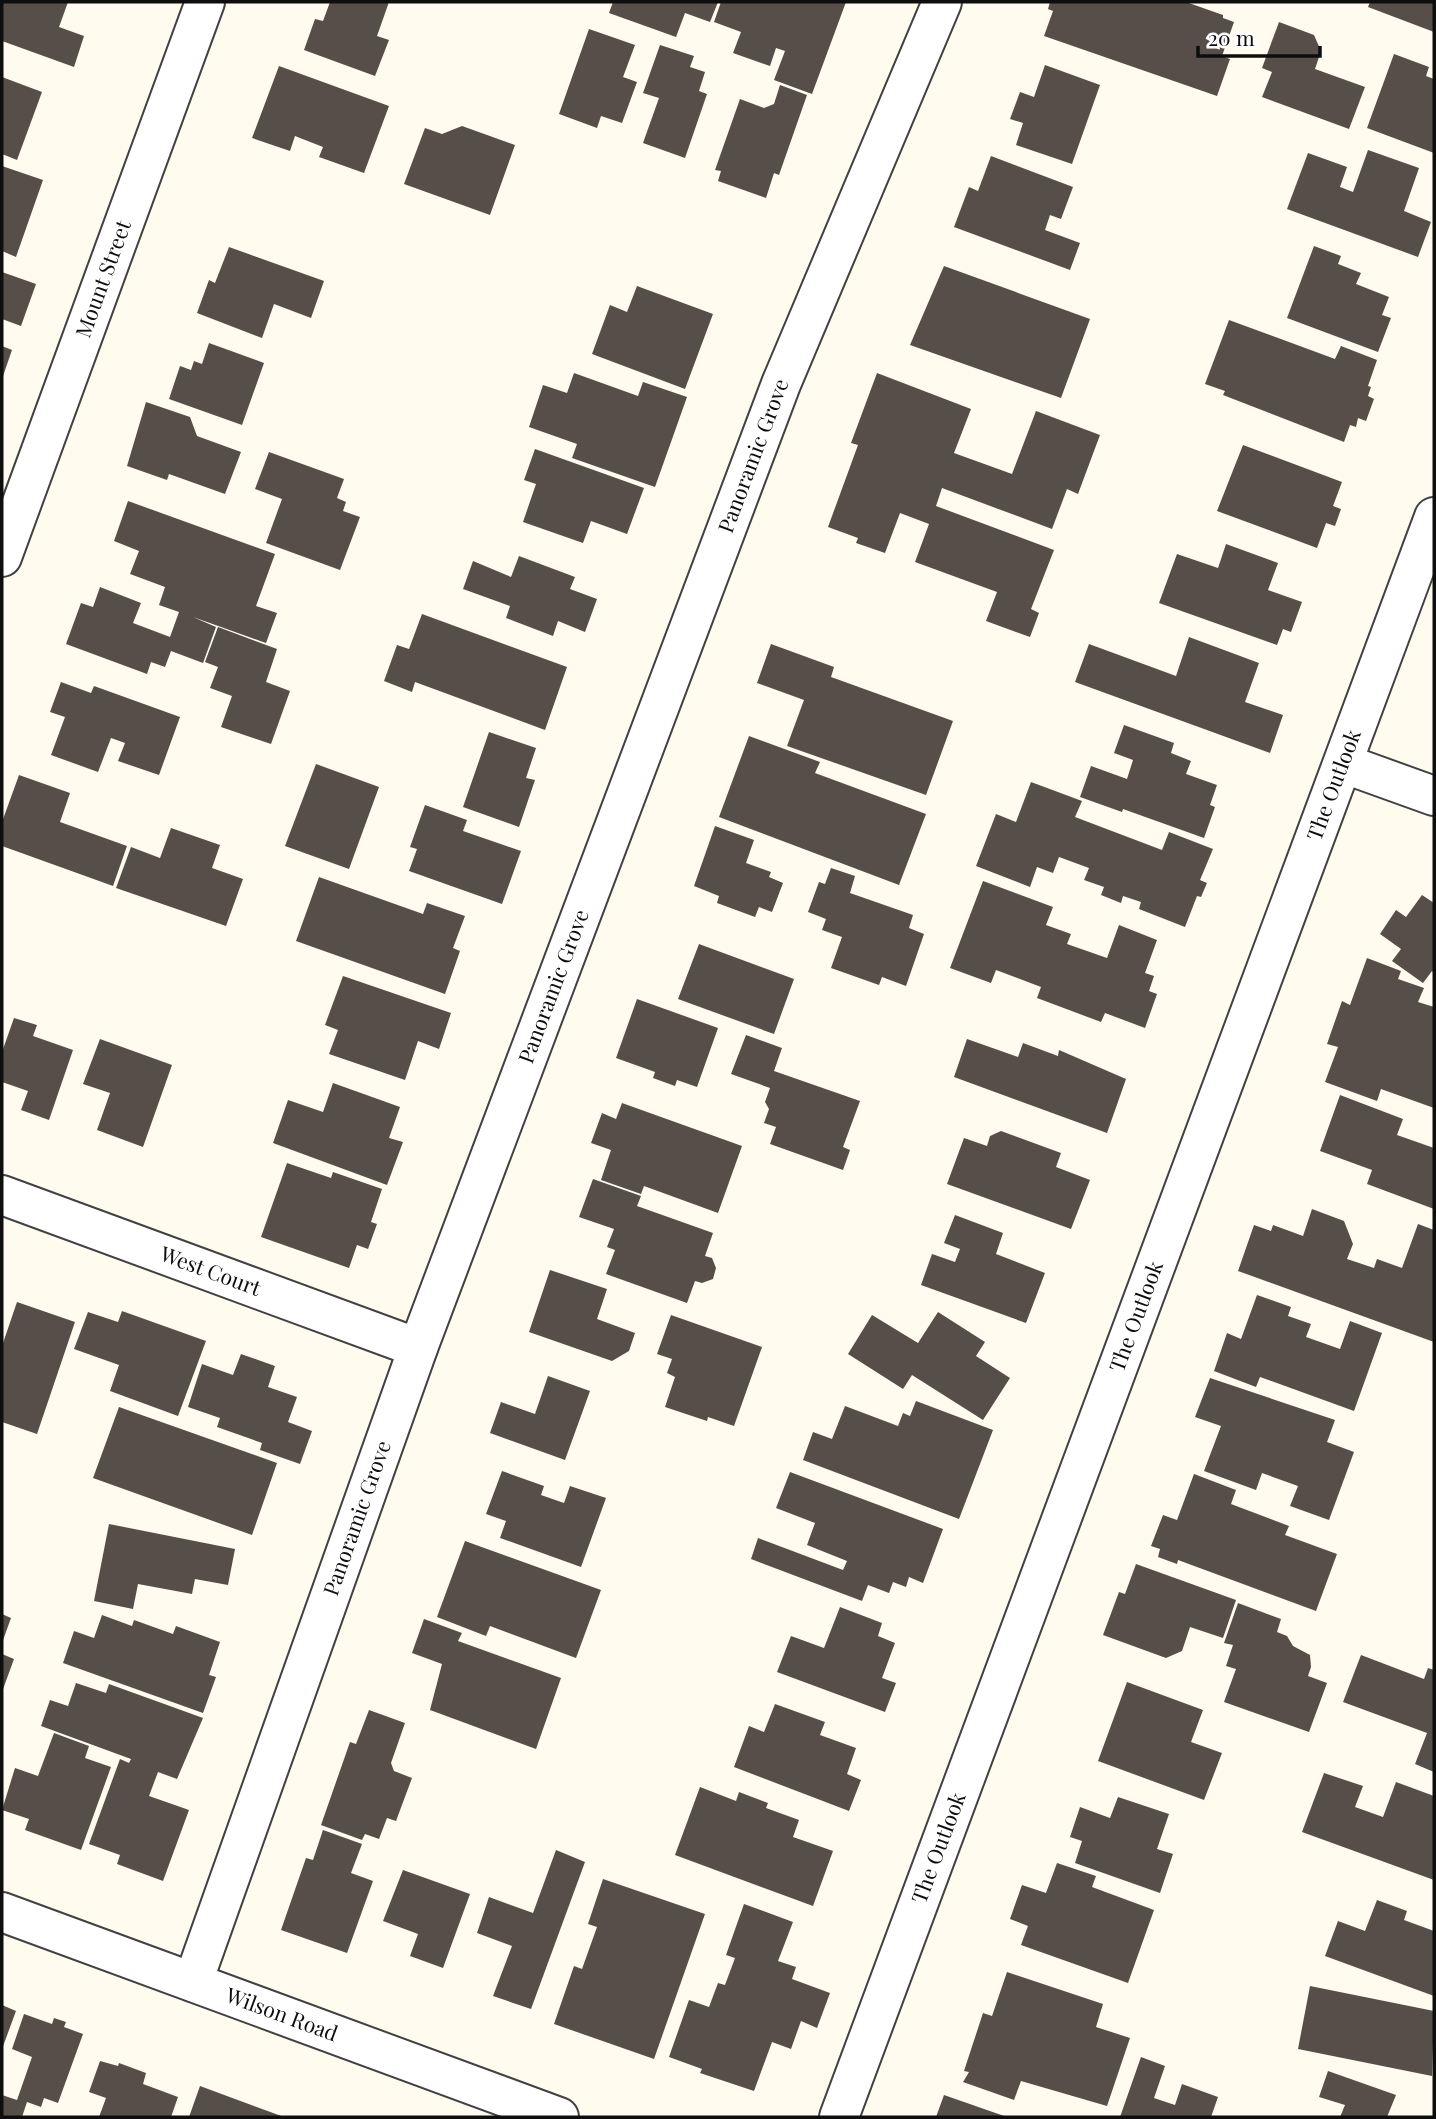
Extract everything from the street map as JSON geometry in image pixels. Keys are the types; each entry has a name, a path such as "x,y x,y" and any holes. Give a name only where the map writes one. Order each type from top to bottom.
{"street":[{"name":"Mount Street","path":"2,557 205,2"},
{"name":"Panoramic Grove","path":"193,1982 418,1348 781,384 943,2"},
{"name":"The Outlook","path":"839,2117 1345,764 1434,517"},
{"path":"1345,764 1434,796"},
{"name":"West Court","path":"2,1195 418,1348"},
{"name":"Wilson Road","path":"2,1912 193,1982 509,2109 559,2117"}],"building":[{"path":"2,2 68,2 59,27 84,36 74,67 2,41"},
{"path":"330,2 389,2 377,36 389,40 375,76 304,50 315,19 323,21"},
{"path":"613,2 718,2 710,22 685,13 676,37 609,13"},
{"path":"721,2 846,2 812,94 774,80 785,51 776,48 770,66 733,53 741,32 714,22"},
{"path":"1050,2 1186,2 1223,15 1223,18 1234,22 1222,56 1230,59 1217,96 1044,36 1053,11 1048,9"},
{"path":"1370,2 1434,2 1434,32 1368,7"},
{"path":"1279,22 1314,35 1321,51 1315,69 1365,87 1349,129 1262,97 1272,72 1262,68"},
{"path":"589,29 635,45 623,77 637,82 622,123 601,116 597,128 559,114"},
{"path":"660,45 694,56 690,67 705,72 699,91 707,94 685,158 643,143 659,98 643,93"},
{"path":"1394,54 1429,67 1426,76 1434,79 1434,153 1367,128"},
{"path":"1045,65 1100,85 1072,164 1016,145 1023,123 1010,119 1020,92 1034,97"},
{"path":"279,66 389,106 364,173 319,157 323,147 295,136 290,151 252,138"},
{"path":"2,77 42,92 17,160 2,154"},
{"path":"780,85 807,95 779,175 774,173 766,198 718,181 721,171 715,170 740,99 764,108 774,104"},
{"path":"462,126 515,145 490,215 404,184 425,128 442,134"},
{"path":"1368,150 1419,168 1404,211 1431,222 1418,257 1287,209 1308,153 1347,167 1340,187 1353,192"},
{"path":"991,156 1073,187 1061,219 1050,215 1045,230 1080,243 1070,270 954,227 969,187 978,191"},
{"path":"2,166 43,180 16,257 2,251"},
{"path":"1314,246 1341,256 1338,264 1361,273 1356,284 1389,297 1382,315 1391,318 1378,352 1287,318"},
{"path":"229,247 324,281 311,318 274,304 262,338 197,313 209,280 215,283"},
{"path":"944,266 1090,319 1061,398 910,345"},
{"path":"2,272 36,284 21,326 2,319"},
{"path":"637,286 713,314 685,389 592,354 610,305 627,312"},
{"path":"1229,320 1335,359 1341,346 1377,360 1368,386 1371,387 1368,396 1374,399 1366,421 1358,418 1356,427 1350,425 1344,442 1223,395 1225,391 1205,384"},
{"path":"209,343 264,363 242,425 169,399 180,366 191,370 194,361 202,364"},
{"path":"2,346 12,350 2,379"},
{"path":"574,373 638,396 643,382 687,397 655,487 572,458 577,444 529,427 543,385 567,393"},
{"path":"877,373 971,409 954,453 1012,474 1036,411 1100,435 1078,494 1067,489 1052,529 942,488 936,506 1054,550 1031,609 1039,613 1030,637 986,621 997,592 915,562 929,524 900,513 885,553 856,543 858,538 828,527 858,445 851,443"},
{"path":"146,402 190,417 197,436 241,452 225,494 169,474 167,480 127,466"},
{"path":"1243,445 1342,482 1333,506 1341,509 1335,526 1326,523 1317,548 1217,511"},
{"path":"535,449 644,488 627,534 591,521 583,543 523,522 536,484 524,480"},
{"path":"269,452 344,479 337,498 346,502 343,511 360,517 340,570 266,543 282,499 255,489"},
{"path":"128,501 275,554 256,606 277,613 266,643 193,617 216,627 203,663 171,651 165,667 151,662 147,674 66,644 81,603 93,607 100,587 141,603 133,623 170,637 179,612 159,605 165,587 130,574 139,551 114,541"},
{"path":"1226,544 1278,563 1268,590 1302,602 1291,632 1283,629 1277,645 1159,603 1177,554 1218,568"},
{"path":"519,556 575,577 570,589 597,599 585,632 558,621 553,636 506,618 510,606 463,589 473,561 511,577"},
{"path":"422,614 567,667 545,730 415,682 412,692 384,681 397,645 409,649"},
{"path":"218,627 277,649 266,682 290,691 271,744 221,727 232,696 210,688 218,667 205,662"},
{"path":"1189,637 1259,663 1245,702 1283,715 1270,753 1075,682 1089,644 1176,676"},
{"path":"771,644 834,667 831,677 953,721 926,795 787,746 804,700 757,683"},
{"path":"61,682 91,693 94,686 180,717 159,775 118,761 125,743 111,738 98,772 51,755 65,717 50,712"},
{"path":"1124,725 1174,743 1171,753 1191,761 1186,774 1217,785 1210,805 1215,807 1204,838 1123,809 1122,812 1080,797 1091,766 1127,779 1133,760 1114,753"},
{"path":"489,732 536,748 526,778 535,780 519,827 463,807"},
{"path":"749,736 820,762 815,773 926,814 899,885 719,817"},
{"path":"316,764 379,787 349,869 285,846"},
{"path":"19,775 70,793 60,822 127,846 113,886 2,846 2,822"},
{"path":"1031,782 1082,801 1075,817 1162,850 1169,832 1213,849 1200,880 1207,883 1201,897 1197,896 1185,927 1139,909 1141,902 1123,896 1121,903 1101,895 1104,887 1084,880 1089,868 1059,857 1053,873 1037,867 1030,887 976,866 996,814 1016,822"},
{"path":"425,805 467,820 463,831 521,851 502,904 409,871 417,849 410,847"},
{"path":"715,826 754,840 746,863 771,872 769,877 783,883 772,912 759,907 755,917 717,903 719,896 694,886"},
{"path":"171,828 220,845 212,868 243,879 226,926 116,888 131,847 160,858"},
{"path":"831,868 855,876 850,893 913,915 909,928 924,934 906,986 882,977 879,985 831,968 842,937 822,930 826,919 808,912 819,882 825,884"},
{"path":"319,877 423,914 427,903 465,916 453,948 460,951 445,994 296,941"},
{"path":"983,881 1053,907 1046,925 1071,934 1067,944 1107,958 1119,925 1157,940 1145,973 1154,976 1149,991 1157,994 1145,1028 1105,1013 1101,1022 1037,998 1041,987 996,970 991,983 950,968"},
{"path":"1422,895 1434,903 1434,973 1432,971 1423,983 1392,961 1401,949 1380,934 1396,910 1406,917"},
{"path":"699,944 794,979 774,1034 678,999"},
{"path":"1367,958 1401,971 1398,979 1424,988 1418,1002 1434,1007 1434,1108 1381,1089 1377,1101 1325,1082 1338,1047 1327,1044 1342,1001 1350,1005"},
{"path":"343,976 451,1013 439,1049 418,1041 405,1080 329,1054 338,1030 325,1025"},
{"path":"637,999 718,1028 697,1087 677,1080 675,1086 653,1078 655,1072 616,1058"},
{"path":"14,1018 37,1025 33,1036 73,1050 49,1120 21,1110 28,1091 2,1082 2,1052"},
{"path":"746,1035 782,1048 774,1071 860,1101 843,1147 850,1150 843,1170 770,1144 776,1127 764,1123 769,1109 765,1102 770,1088 731,1074"},
{"path":"100,1039 172,1065 143,1147 97,1130 110,1093 83,1084"},
{"path":"967,1039 1018,1057 1023,1043 1058,1056 1059,1050 1126,1079 1107,1133 954,1077"},
{"path":"333,1083 400,1107 389,1138 403,1142 387,1185 273,1143 288,1100 323,1112"},
{"path":"1340,1095 1403,1119 1397,1135 1434,1148 1434,1209 1367,1184 1372,1170 1320,1151"},
{"path":"622,1103 742,1146 718,1213 644,1186 641,1194 601,1180 611,1150 591,1143 602,1113 616,1119"},
{"path":"1001,1131 1061,1153 1056,1167 1090,1180 1071,1229 947,1184 964,1138 987,1146 990,1136"},
{"path":"287,1163 331,1178 333,1172 382,1189 371,1222 377,1224 368,1249 357,1245 349,1268 261,1237"},
{"path":"593,1179 641,1196 637,1206 713,1233 705,1256 712,1258 716,1268 713,1279 702,1283 695,1281 687,1303 606,1274 615,1250 607,1247 614,1229 579,1217"},
{"path":"1312,1209 1344,1221 1353,1244 1347,1259 1374,1268 1377,1259 1402,1268 1418,1224 1434,1230 1434,1342 1238,1271 1254,1225 1271,1231 1273,1225 1303,1236"},
{"path":"955,1215 1003,1233 996,1254 1045,1273 1026,1323 921,1285 932,1254 955,1262 960,1249 944,1243"},
{"path":"550,1270 607,1289 597,1319 635,1333 629,1351 612,1361 529,1332"},
{"path":"1257,1295 1291,1307 1288,1316 1311,1324 1306,1337 1340,1349 1350,1321 1382,1333 1354,1411 1260,1377 1256,1387 1214,1371 1227,1333 1241,1339"},
{"path":"17,1302 75,1322 37,1434 2,1422 2,1346"},
{"path":"122,1311 206,1341 178,1416 110,1391 119,1365 74,1349 88,1312 118,1322"},
{"path":"938,1312 985,1342 976,1356 1010,1378 983,1420 912,1375 903,1389 848,1354 872,1315 918,1343"},
{"path":"671,1315 762,1347 734,1426 708,1417 707,1421 665,1407 675,1377 667,1373 672,1359 657,1354"},
{"path":"241,1354 275,1366 268,1387 297,1397 288,1422 312,1431 300,1464 260,1450 262,1443 217,1427 220,1418 188,1407 202,1364 233,1375"},
{"path":"548,1376 590,1391 565,1460 490,1433 501,1402 535,1414"},
{"path":"1210,1378 1335,1420 1327,1442 1354,1452 1329,1520 1290,1506 1298,1486 1262,1473 1256,1490 1204,1471 1221,1426 1195,1417"},
{"path":"916,1401 993,1430 959,1519 803,1460 813,1432 832,1439 845,1406 898,1426 903,1413 910,1416"},
{"path":"119,1407 277,1463 252,1535 93,1478"},
{"path":"502,1471 544,1486 541,1495 564,1503 570,1486 606,1498 581,1567 500,1538 506,1521 486,1514"},
{"path":"790,1472 943,1529 923,1583 909,1577 906,1587 893,1582 889,1593 868,1585 862,1601 751,1559 758,1538 843,1570 847,1561 807,1545 815,1523 776,1508"},
{"path":"1194,1474 1236,1490 1231,1504 1289,1526 1285,1535 1337,1554 1316,1611 1178,1560 1177,1564 1158,1557 1160,1549 1151,1546 1163,1515 1177,1520"},
{"path":"109,1524 235,1549 228,1585 195,1579 192,1594 138,1584 133,1609 94,1601"},
{"path":"465,1541 601,1590 576,1658 490,1626 486,1636 437,1617"},
{"path":"1136,1564 1236,1600 1223,1638 1190,1627 1182,1651 1166,1658 1103,1635 1119,1592 1125,1594"},
{"path":"1238,1603 1281,1619 1277,1632 1287,1636 1293,1646 1310,1655 1311,1667 1308,1676 1327,1683 1309,1732 1224,1702 1236,1669 1226,1666 1233,1645 1224,1643"},
{"path":"840,1607 882,1623 878,1636 895,1643 882,1678 896,1683 885,1712 777,1672 791,1636 824,1648"},
{"path":"2,1614 11,1618 2,1643"},
{"path":"102,1615 132,1626 134,1620 173,1634 176,1626 220,1642 209,1675 216,1677 203,1713 63,1663 74,1631 94,1638"},
{"path":"424,1619 462,1633 458,1641 561,1678 536,1749 430,1710 442,1664 412,1653"},
{"path":"2,1654 14,1659 2,1692"},
{"path":"1361,1655 1424,1679 1428,1668 1434,1670 1434,1772 1415,1764 1427,1733 1343,1702"},
{"path":"1127,1682 1203,1710 1191,1742 1222,1753 1204,1800 1098,1761"},
{"path":"76,1683 106,1693 109,1684 203,1718 177,1779 158,1772 149,1796 189,1810 163,1881 117,1864 120,1855 89,1844 120,1759 129,1763 131,1759 41,1726 50,1700 68,1706"},
{"path":"775,1704 825,1722 820,1735 856,1748 847,1774 861,1780 849,1811 734,1767 749,1726 764,1732"},
{"path":"369,1710 405,1723 391,1763 394,1771 412,1778 396,1821 387,1818 379,1839 365,1834 362,1840 321,1825 350,1742 356,1744"},
{"path":"54,1733 89,1746 85,1758 111,1767 81,1850 25,1830 29,1819 2,1810 15,1768 38,1776"},
{"path":"1324,1773 1363,1786 1355,1807 1383,1817 1396,1782 1434,1796 1434,1880 1302,1832"},
{"path":"700,1787 736,1801 739,1792 768,1803 766,1808 799,1820 793,1837 833,1851 813,1906 675,1855"},
{"path":"1118,1797 1169,1814 1157,1849 1173,1854 1160,1893 1075,1863 1082,1841 1070,1837 1080,1807 1110,1818"},
{"path":"323,1830 362,1844 351,1873 373,1881 347,1953 281,1930 306,1858 313,1860"},
{"path":"556,1850 585,1862 531,2009 493,1996 512,1946 477,1933 489,1897 533,1913"},
{"path":"1057,1863 1096,1876 1092,1887 1154,1910 1128,1983 1021,1945 1028,1926 1010,1919 1022,1885 1046,1893"},
{"path":"403,1870 470,1894 443,1968 410,1956 418,1934 383,1921"},
{"path":"603,1879 705,1914 654,2059 554,2024 574,1966 582,1969 597,1927 588,1924"},
{"path":"1377,1900 1407,1911 1404,1920 1434,1931 1434,1996 1325,1956 1338,1921 1365,1931"},
{"path":"744,1904 793,1922 778,1961 796,1967 792,1979 830,1993 817,2028 801,2021 791,2049 772,2042 754,2091 700,2073 702,2069 669,2057 689,2000 709,2007 718,1983 725,1985 735,1958 726,1955"},
{"path":"1007,1972 1103,2004 1096,2027 1130,2038 1107,2106 1021,2081 1014,2100 963,2082 969,2072 964,2071 983,2013 992,2016"},
{"path":"1310,1986 1434,2011 1432,2076 1298,2049"},
{"path":"2,2005 16,2011 2,2049"},
{"path":"24,2014 52,2024 54,2018 66,2022 64,2027 83,2034 58,2103 44,2098 41,2107 27,2102 22,2117 2,2117 2,2095 17,2100 32,2057 12,2049"},
{"path":"1141,2057 1165,2066 1154,2098 1175,2105 1182,2084 1218,2097 1211,2117 1120,2117"},
{"path":"100,2061 118,2066 119,2063 146,2073 143,2084 178,2097 171,2117 99,2117 106,2098 89,2092"},
{"path":"1328,2071 1396,2095 1387,2117 1340,2117 1345,2105 1319,2097"},
{"path":"200,2086 284,2117 189,2117"},
{"path":"944,2095 1007,2117 936,2117"}]}
